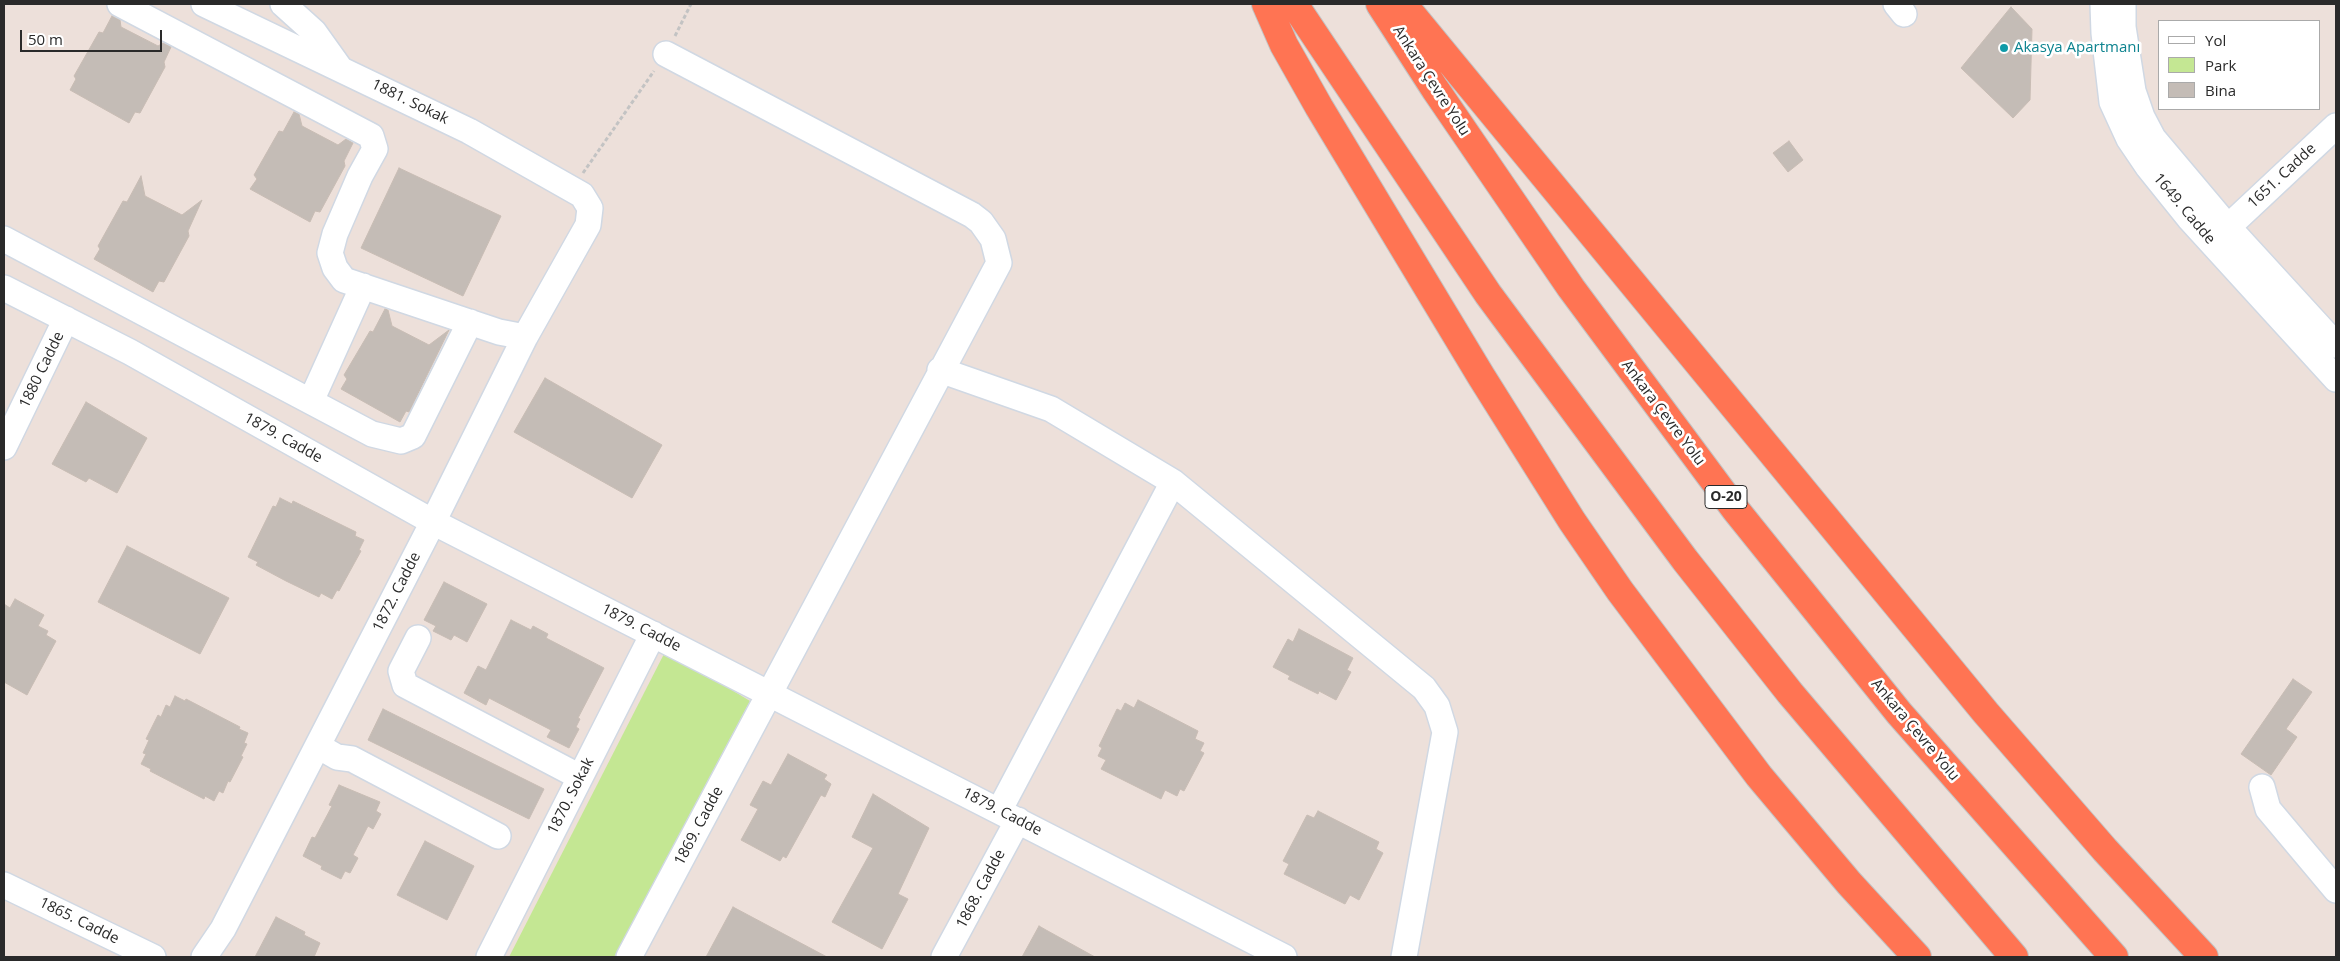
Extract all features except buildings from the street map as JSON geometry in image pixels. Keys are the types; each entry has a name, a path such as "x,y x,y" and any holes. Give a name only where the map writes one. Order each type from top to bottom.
{"highway":[{"path":"1266,4 1284,46 1328,122 1497,401 1572,521 1615,584 1759,776 1849,882 1917,957"},
{"path":"1294,4 1488,294 1685,560 1790,694 2014,957"},
{"name":"Ankara Çevre Yolu","path":"1380,4 1435,89 1571,288 1735,509 1899,713 2114,957"},
{"path":"1403,4 1980,706 2105,850 2204,957"}],"street":[{"path":"120,4 371,136 375,150 360,176 335,234 330,253 335,268 344,280 470,322 525,338"},
{"name":"1881. Sokak","path":"204,4 469,131 582,195 590,208 588,225"},
{"path":"283,4 314,32 341,70"},
{"name":"1649. Cadde","path":"2103,4 2104,33 2112,102 2129,139 2148,167 2189,218 2336,379"},
{"name":"1649. Cadde","path":"2123,4 2123,26 2133,90 2142,117 2153,138 2228,227 2336,345"},
{"name":"1869. Cadde","path":"629,957 998,262 993,239 981,222 972,215 666,54"},
{"name":"1651. Cadde","path":"2228,227 2336,126"},
{"name":"1872. Cadde","path":"204,957 223,929 434,522 525,338 588,225"},
{"path":"4,239 372,434 401,441 413,436 470,322"},
{"path":"311,401 363,286"},
{"name":"1879. Cadde","path":"4,288 130,352 434,522 1008,815 1258,951 1284,957"},
{"name":"1880 Cadde","path":"4,448 66,319"},
{"path":"940,370 1051,408 1173,482 1417,680 1437,706 1445,732 1404,957"},
{"name":"1868. Cadde","path":"944,957 1008,815 1173,482"},
{"name":"1870. Sokak","path":"488,957 653,634"},
{"path":"418,638 401,671 405,685 580,777"},
{"path":"318,746 337,756 352,760 498,836"},
{"path":"2262,787 2268,809 2336,890"},
{"name":"1865. Cadde","path":"4,885 153,957"}],"path":[{"path":"572,190 666,54 691,4"}],"green space":[{"path":"666,650 750,701 614,957 509,957"}],"place":[{"name":"Akasya Apartmanı","path":"2004,48"}]}
